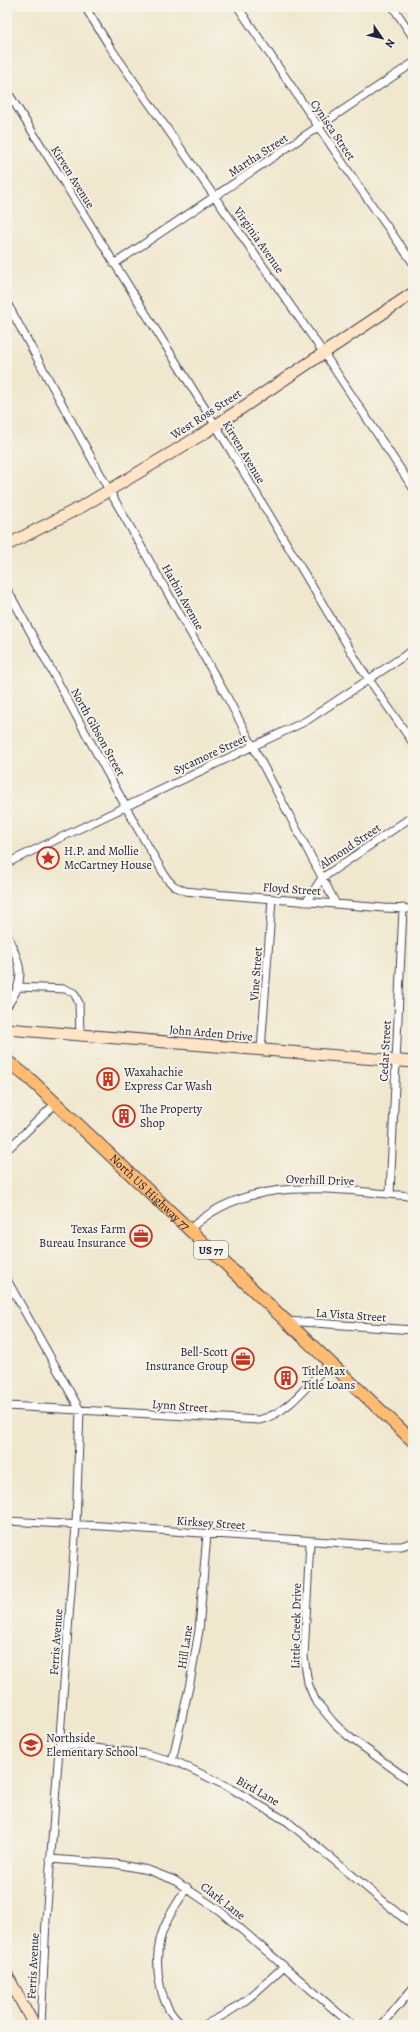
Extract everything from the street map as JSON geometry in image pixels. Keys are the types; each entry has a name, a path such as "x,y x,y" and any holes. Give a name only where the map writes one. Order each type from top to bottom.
{"main road":[{"name":"North US Highway 77","path":"7,1061 30,1079 413,1441"}],"street":[{"name":"Virginia Avenue","path":"85,7 110,47 323,352 413,488"},
{"name":"Cynisca Street","path":"238,7 356,184 413,262"},
{"path":"393,7 413,37"},
{"name":"Martha Street","path":"114,264 413,64"},
{"name":"Kirven Avenue","path":"7,91 215,425 369,680 413,743"},
{"name":"West Ross Street","path":"7,545 52,524 215,425 413,293"},
{"name":"Harbin Avenue","path":"7,303 226,696 336,904"},
{"name":"North Gibson Street","path":"7,589 126,806 172,885"},
{"name":"Sycamore Street","path":"7,863 306,721 413,650"},
{"name":"Almond Street","path":"306,902 322,878 413,816"},
{"name":"Floyd Street","path":"172,885 185,891 306,902 413,908"},
{"name":"Vine Street","path":"261,1050 272,899"},
{"name":"Cedar Street","path":"390,1194 403,908"},
{"path":"7,935 19,962 19,987 7,1006"},
{"path":"19,987 65,989 74,993 80,1003 80,1036"},
{"name":"John Arden Drive","path":"7,1029 413,1062"},
{"path":"7,1150 55,1104"},
{"name":"Overhill Drive","path":"189,1230 199,1220 220,1206 236,1199 276,1190 296,1188 413,1196"},
{"path":"7,1280 80,1410"},
{"name":"La Vista Street","path":"288,1322 413,1330"},
{"name":"Lynn Street","path":"7,1406 259,1420 266,1419 282,1409 330,1362"},
{"name":"Ferris Avenue","path":"41,2025 50,1859 76,1525 80,1410"},
{"name":"Kirksey Street","path":"7,1521 386,1546 402,1546 413,1542"},
{"name":"Hill Lane","path":"172,1761 190,1683 199,1630 206,1534"},
{"name":"Little Creek Drive","path":"310,1541 304,1657 308,1683 315,1700 334,1723 348,1736 413,1783"},
{"name":"Bird Lane","path":"60,1744 146,1754 172,1761 232,1789 282,1818 413,1926"},
{"name":"Clark Lane","path":"50,1859 116,1864 160,1874 187,1887 220,1911 352,2025"},
{"path":"183,2025 174,2017 164,2000 159,1974 160,1940 168,1918 187,1887"},
{"path":"204,2025 225,2016 240,2006 256,1994 284,1966"},
{"path":"7,1975 34,2025"},
{"path":"382,2025 413,1988"}],"place":[{"name":"H.P. and Mollie McCartney House","path":"48,858"},
{"name":"Waxahachie Express Car Wash","path":"108,1079"},
{"name":"The Property Shop","path":"124,1116"},
{"name":"Texas Farm Bureau Insurance","path":"141,1236"},
{"name":"Bell-Scott Insurance Group","path":"243,1359"},
{"name":"TitleMax Title Loans","path":"286,1378"},
{"name":"Northside Elementary School","path":"31,1745"}]}
